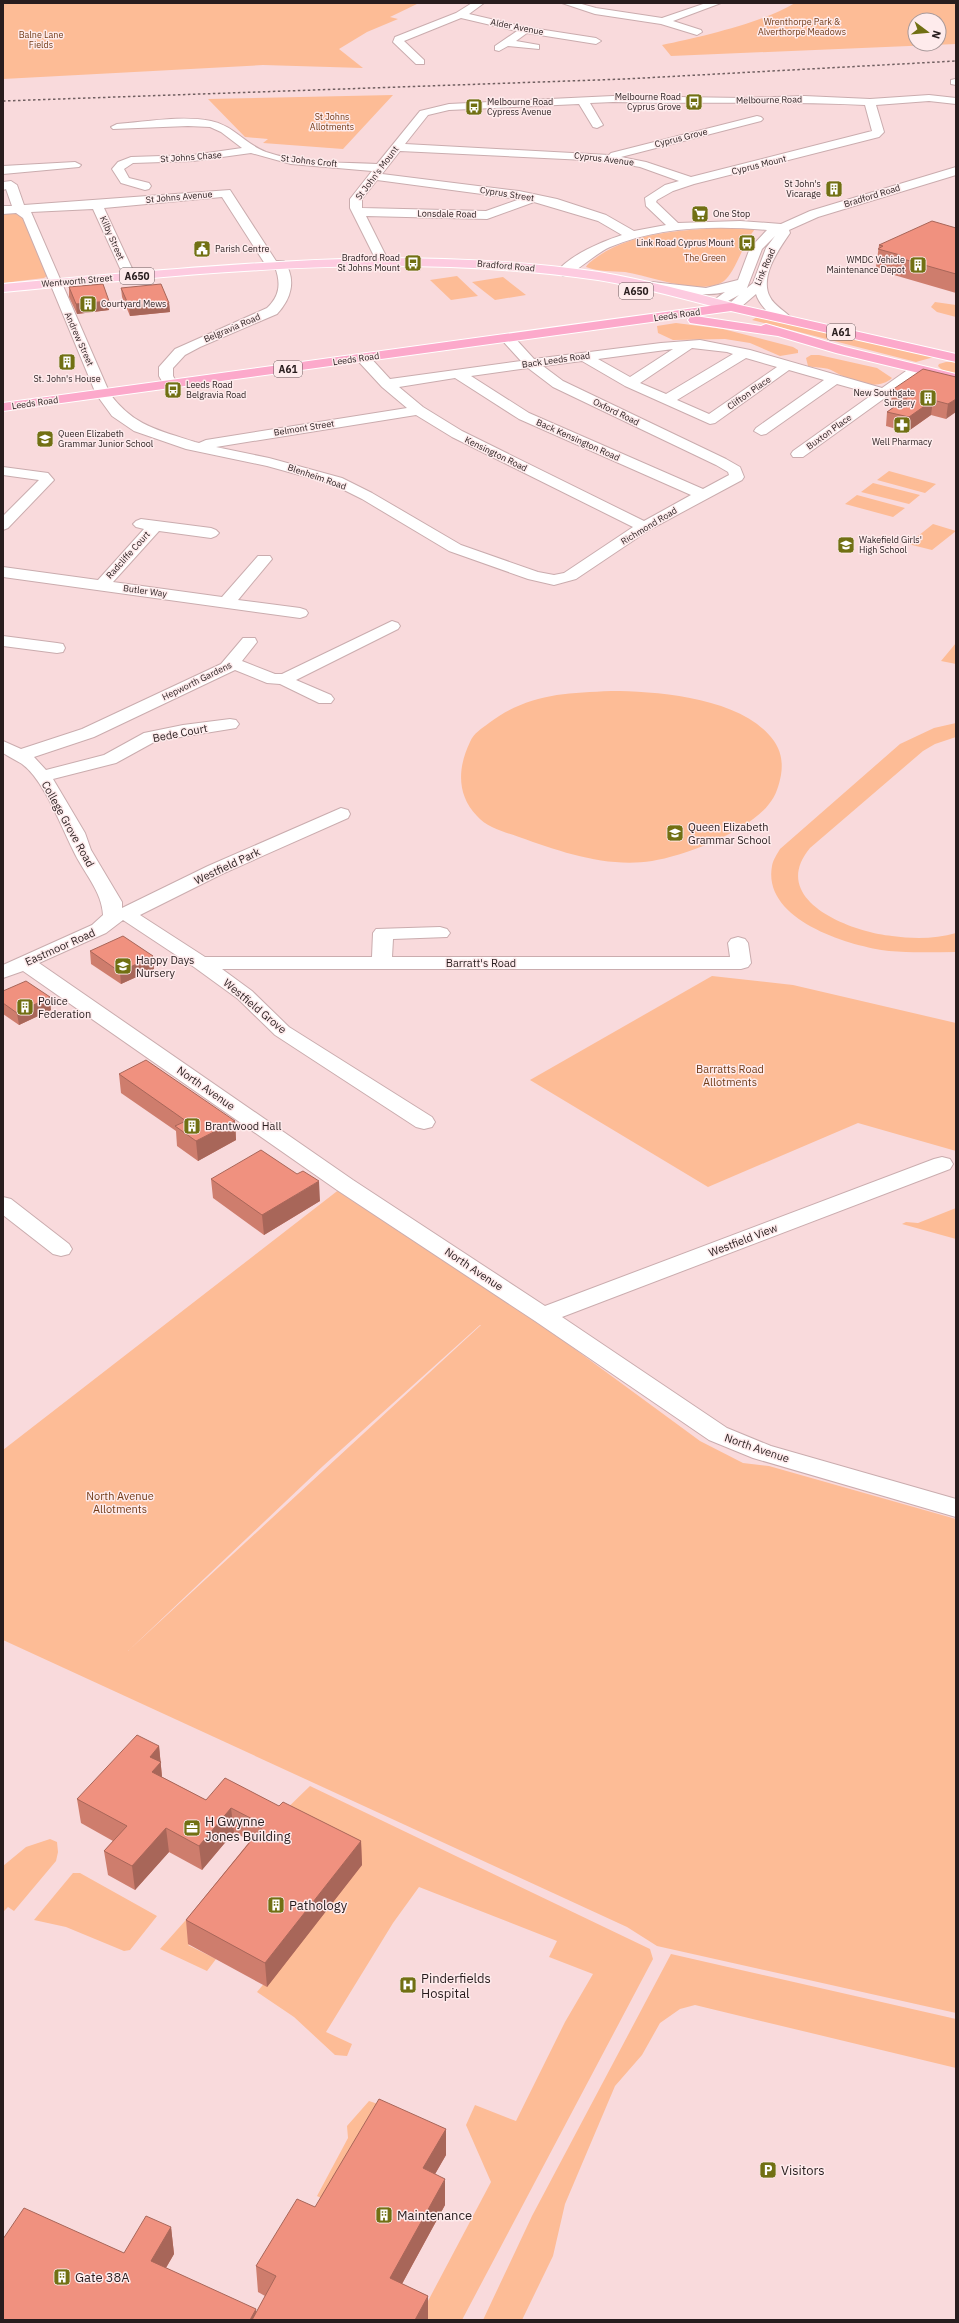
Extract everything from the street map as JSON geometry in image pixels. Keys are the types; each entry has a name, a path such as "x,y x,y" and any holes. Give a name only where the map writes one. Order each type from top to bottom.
{"highway":[{"name":"Leeds Road","path":"713,307 779,333 956,378"},
{"name":"Leeds Road","path":"3,407 650,319 713,307 731,307 954,358"},
{"path":"650,319 708,321 779,333"},
{"path":"918,369 936,359 954,358"}],"main road":[{"name":"Bradford Road","path":"275,264 382,260 483,264 563,272"},
{"name":"Wentworth Street","path":"3,288 275,264"},
{"name":"A650","path":"563,272 598,276 649,286 713,307"},
{"name":"A650","path":"563,272 585,280 713,307"}],"street":[{"path":"413,59 398,42 399,39 460,15 479,3"},
{"path":"567,3 587,9 663,21 697,32"},
{"path":"663,21 716,3"},
{"name":"Alder Avenue","path":"460,15 525,30 577,36 596,41"},
{"path":"431,26 444,28"},
{"path":"525,30 504,46 535,47"},
{"name":"Melbourne Road","path":"424,113 449,107 582,100 743,101 804,99 870,102 929,98 956,100"},
{"path":"582,100 596,124 584,123"},
{"name":"Cyprus Mount","path":"676,228 650,203 651,198 669,188 690,181 875,135 878,132 870,102"},
{"name":"St John's Mount","path":"382,260 355,204 356,199 424,113"},
{"name":"Cyprus Grove","path":"606,158 757,119"},
{"name":"St Johns Croft","path":"114,126 204,123 225,129 249,144 279,158 377,172"},
{"path":"515,152 523,139"},
{"name":"St Johns Chase","path":"159,184 148,190 125,180 118,169 127,159 193,158 249,144"},
{"name":"Cyprus Avenue","path":"397,147 486,152 515,152 606,158 642,164 690,181"},
{"path":"3,170 75,165"},
{"name":"Bradford Road","path":"563,272 601,247 634,236 676,228 732,222 786,226 814,214 956,171"},
{"name":"Cyprus Street","path":"377,172 533,198 579,209 602,218 634,236"},
{"path":"3,186 11,185 19,209"},
{"name":"St Johns Avenue","path":"97,205 226,194 275,264"},
{"name":"Lonsdale Road","path":"359,212 487,215 533,198"},
{"name":"Kilby Street","path":"3,210 97,205 130,277"},
{"name":"Andrew Street","path":"19,209 28,216 55,284 103,394"},
{"name":"Link Road","path":"713,307 739,290 758,244 769,234 786,226"},
{"name":"Link Road","path":"731,307 751,294 759,285 772,248 784,233 786,226"},
{"name":"Belgravia Road","path":"171,385 166,376 166,367 170,360 180,352 272,311 282,302 286,283 275,264"},
{"path":"649,286 694,291 716,291 733,285 747,272"},
{"path":"759,285 764,300 785,320"},
{"name":"Oxford Road","path":"508,338 532,364 558,384 735,470"},
{"path":"630,383 691,344"},
{"name":"Back Leeds Road","path":"387,384 583,356 691,344 710,344 884,393"},
{"path":"583,356 630,383 667,400 734,350"},
{"name":"Kensington Road","path":"363,358 387,384 418,410 457,434 644,527"},
{"name":"Clifton Place","path":"667,400 710,420 788,365"},
{"name":"Buxton Place","path":"798,454 918,369"},
{"name":"Back Kensington Road","path":"458,374 524,416 703,495"},
{"path":"761,431 835,379"},
{"name":"Blenheim Road","path":"103,394 117,413 138,428 191,446 269,462 337,481 367,496 455,548 534,576 554,580"},
{"name":"Belmont Street","path":"191,446 418,410"},
{"name":"Richmond Road","path":"554,580 570,576 644,527 737,477 735,470"},
{"path":"3,471 43,476 47,480 3,525"},
{"name":"Radcliffe Court","path":"139,524 211,533"},
{"name":"Radcliffe Court","path":"102,585 154,526"},
{"path":"226,603 264,559"},
{"name":"Butler Way","path":"3,572 300,613"},
{"path":"261,622 271,609"},
{"path":"325,700 288,683 285,679 392,626"},
{"path":"3,641 57,648"},
{"path":"233,662 249,642"},
{"name":"Hepworth Gardens","path":"21,755 88,733 227,668 233,662 273,679 285,679"},
{"name":"Bede Court","path":"42,777 110,759 150,737 183,730 230,724"},
{"name":"College Grove Road","path":"3,746 21,755 42,777 76,833 82,850 120,915"},
{"name":"Westfield Park","path":"120,915 215,870 341,814"},
{"name":"Eastmoor Road","path":"3,972 100,929 120,915"},
{"name":"Westfield Grove","path":"120,915 201,963 245,995 282,1031 424,1122"},
{"path":"382,963 383,932 440,932"},
{"name":"Barratt's Road","path":"201,963 741,963 738,943"},
{"name":"North Avenue","path":"25,963 345,1185 731,1441 956,1508"},
{"name":"Westfield View","path":"543,1315 942,1164"},
{"path":"3,1204 62,1248"}],"green space":[{"name":"Balne Lane Fields","path":"3,3 419,3 390,17 398,19 367,32 339,49 363,68 263,65 3,79"},
{"name":"Wrenthorpe Park & Alverthorpe Meadows","path":"795,3 956,3 956,44 947,44 947,12 907,12 907,46 671,56 662,45 694,38 766,17"},
{"name":"St Johns Allotments","path":"393,95 343,149 263,143 268,139 245,137 208,99"},
{"path":"14,212 22,216 47,276 44,278 3,283 3,213"},
{"name":"The Green","path":"737,226 756,228 747,241 728,277 724,281 714,285 703,287 690,286 636,274 600,271 586,267 594,259 612,248 647,236"},
{"path":"457,276 478,296 451,300 430,280"},
{"path":"503,277 526,295 495,300 472,282"},
{"path":"935,302 956,305 956,317 937,312 931,307"},
{"path":"757,317 934,357 916,362 752,320"},
{"path":"676,323 723,329 793,347 798,350 798,353 780,356 750,343 725,339 673,340 658,333 657,326"},
{"path":"811,355 819,355 877,368 892,378 878,384 854,381 828,369 808,366 806,358"},
{"path":"956,362 956,374 942,370 938,366 939,364"},
{"path":"889,471 936,484 925,493 877,480"},
{"path":"873,483 920,495 909,504 861,492"},
{"path":"857,495 905,508 893,517 845,504"},
{"path":"933,524 956,531 932,550 908,544"},
{"path":"956,643 956,664 941,661"},
{"path":"611,691 675,695 722,706 742,715 760,727 774,741 778,749 781,757 782,770 774,798 760,814 747,824 715,841 681,854 652,861 635,863 601,860 568,853 496,829 486,824 477,816 465,799 462,790 461,771 466,751 478,731 504,713 532,701 562,694"},
{"path":"956,723 956,737 935,744 923,751 810,848 799,867 799,883 806,898 820,910 837,920 856,928 900,937 932,937 956,933 956,952 897,952 872,948 832,936 812,927 794,915 780,901 773,885 772,866 780,849 900,744 934,728"},
{"name":"Barratts Road Allotments","path":"712,976 793,985 956,1023 956,1151 858,1123 708,1187 530,1080"},
{"name":"North Avenue Allotments","path":"345,1185 508,1300 700,1441 743,1463 769,1466 956,1519 956,2013 657,1946 627,1927 3,1640 3,1450","holes":["481,1325 128,1651 323,1466"]},
{"path":"956,1208 956,1239 902,1224 906,1222 918,1223"},
{"path":"310,1786 650,1949 653,1959 462,2320 424,2320 419,2318 491,2182 466,2125 475,2105 516,2121 565,2022 593,1974 549,1957 557,1941 419,1887 393,1923 326,2032 352,2044 347,2056 335,2055 294,2017 257,1992 362,1865 188,1945 216,1959 207,1971 160,1949 274,1821"},
{"path":"50,1839 57,1842 58,1852 56,1861 14,1911 8,1907 3,1912 3,1866 26,1847"},
{"path":"73,1873 80,1873 157,1916 130,1950 124,1951 66,1927 34,1920"},
{"path":"671,1954 956,2019 956,2068 695,2005 680,2009 660,2023 642,2055 615,2086 565,2204 553,2256 522,2320 483,2320 532,2216"},
{"path":"369,2101 378,2104 325,2200 317,2196 348,2138 347,2126"}],"building":[{"path":"932,221 956,228 956,274 896,257 900,255 878,249 883,246 879,245"},
{"path":"103,284 109,301 76,304 69,287"},
{"path":"161,284 169,303 129,306 121,288"},
{"path":"923,369 956,377 956,399 948,404 933,400 909,417 887,412 911,395 892,390"},
{"path":"123,936 153,956 120,972 90,951"},
{"path":"26,981 50,997 17,1013 3,1003 3,991"},
{"path":"146,1060 235,1121 196,1141 175,1126 186,1121 119,1074"},
{"path":"261,1150 297,1174 303,1171 319,1181 262,1215 211,1179"},
{"path":"137,1735 159,1746 150,1757 161,1762 152,1772 206,1800 225,1778 279,1806 283,1802 361,1841 265,1963 186,1920 264,1825 231,1808 199,1846 166,1828 132,1866 104,1851 127,1826 77,1799"},
{"name":"Maintenance","path":"379,2099 446,2129 423,2168 445,2179 390,2278 428,2296 415,2320 252,2320 276,2276 256,2266 297,2199 315,2207"},
{"name":"Gate 38A","path":"24,2208 124,2253 146,2216 171,2227 151,2261 256,2309 250,2320 3,2320 3,2239"}],"railway":[{"path":"3,101 625,79 956,61"}],"place":[{"name":"Melbourne Road Cyprus Grove","path":"694,102"},
{"name":"Melbourne Road Cypress Avenue","path":"474,107"},
{"name":"St John's Vicarage","path":"834,189"},
{"name":"One Stop","path":"700,214"},
{"name":"Link Road Cyprus Mount","path":"747,243"},
{"name":"Parish Centre","path":"202,249"},
{"name":"Bradford Road St Johns Mount","path":"413,263"},
{"name":"WMDC Vehicle Maintenance Depot","path":"918,265"},
{"name":"Courtyard Mews","path":"88,304"},
{"name":"St. John's House","path":"67,362"},
{"name":"Leeds Road Belgravia Road","path":"173,390"},
{"name":"New Southgate Surgery","path":"928,398"},
{"name":"Well Pharmacy","path":"902,425"},
{"name":"Queen Elizabeth Grammar Junior School","path":"45,439"},
{"name":"Wakefield Girls' High School","path":"846,545"},
{"name":"Queen Elizabeth Grammar School","path":"675,833"},
{"name":"Happy Days Nursery","path":"123,966"},
{"name":"Police Federation","path":"25,1007"},
{"name":"Brantwood Hall","path":"192,1126"},
{"name":"H Gwynne Jones Building","path":"192,1828"},
{"name":"Pathology","path":"276,1905"},
{"name":"Pinderfields Hospital","path":"408,1985"},
{"name":"Visitors","path":"768,2170"},
{"name":"Maintenance","path":"384,2215"},
{"name":"Gate 38A","path":"62,2277"}]}
